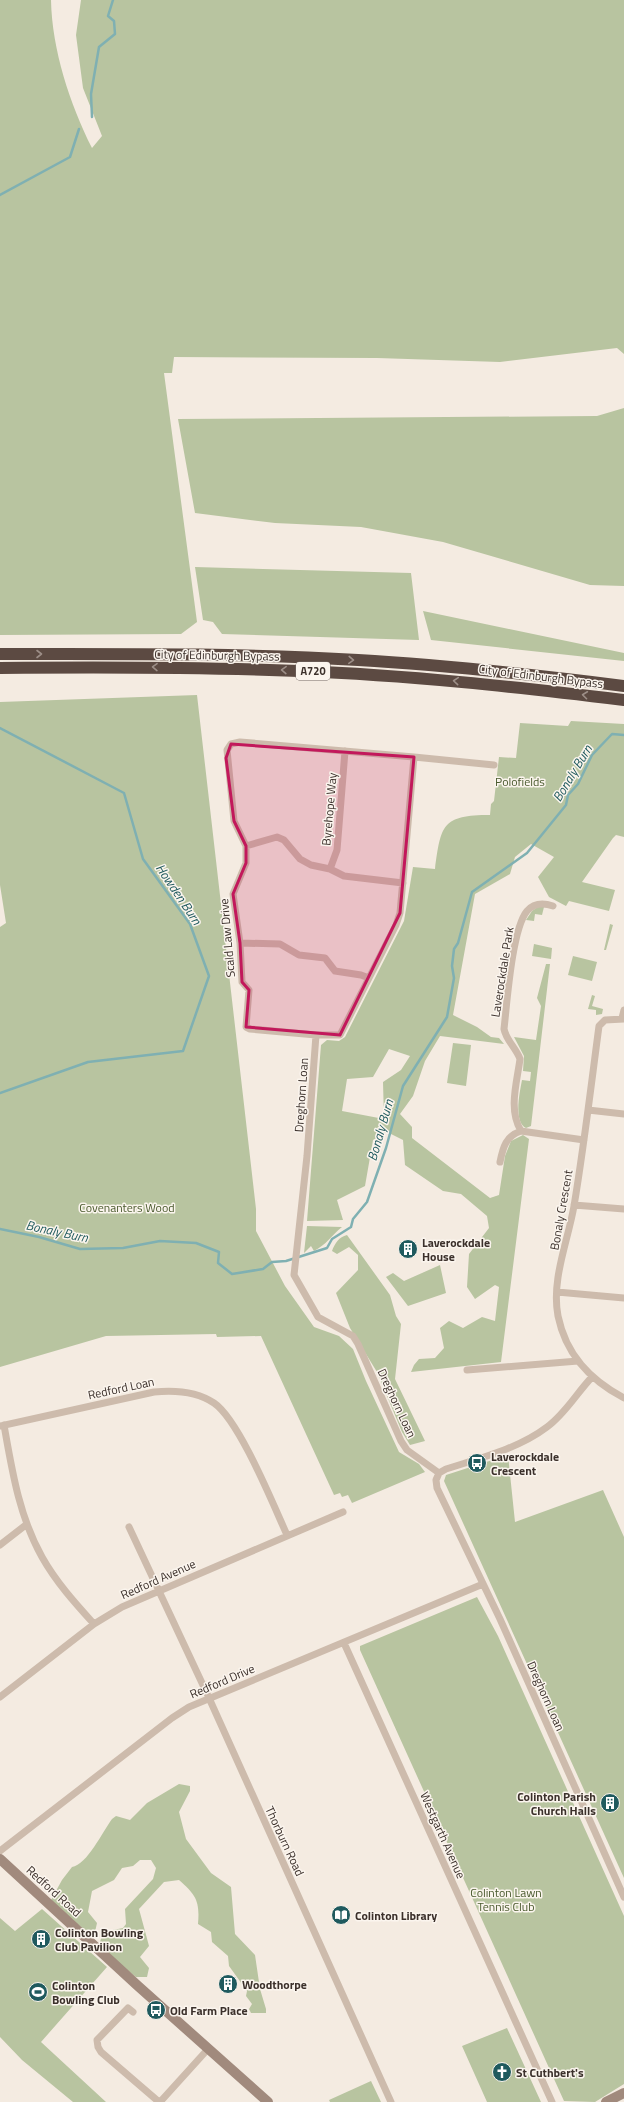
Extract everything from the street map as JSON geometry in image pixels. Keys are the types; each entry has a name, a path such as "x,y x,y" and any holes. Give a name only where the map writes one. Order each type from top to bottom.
{"highway":[{"name":"City of Edinburgh Bypass","path":"0,654 210,654 359,660 515,673 624,686"},
{"name":"City of Edinburgh Bypass","path":"0,668 141,667 299,671 476,683 624,700"}],"main road":[{"name":"Redford Road","path":"0,1859 268,2102"},
{"path":"606,2102 624,2093"}],"street":[{"name":"Scald Law Drive","path":"414,757 400,912 396,925 340,1035 316,1035 250,1029 246,1027 249,990 242,982 240,942 233,894 246,863 246,846 234,821 226,758 226,750 231,744 240,742 414,757 494,765"},
{"name":"Byrehope Way","path":"330,869 337,850 344,751"},
{"path":"246,846 277,837 284,840 300,859 311,865 330,869 344,876 403,883"},
{"name":"Laverockdale Park","path":"521,1131 516,1122 514,1113 520,1059 517,1050 506,1036 504,1029 512,960 520,924 527,911 540,904 552,906"},
{"path":"240,942 280,944 299,955 325,958 335,971 361,975 368,978"},
{"path":"623,1018 624,1010"},
{"name":"Bonaly Crescent","path":"623,1018 605,1020 599,1026 574,1205 557,1292 560,1323 565,1337 578,1361 592,1378 624,1398"},
{"name":"Dreghorn Loan","path":"316,1035 298,1248 294,1270 296,1280 313,1312 326,1322 353,1336 358,1344 401,1441 407,1450 439,1474 436,1480 437,1488 483,1584 624,1898"},
{"path":"588,1110 624,1114"},
{"path":"500,1162 507,1140 513,1134 521,1131 584,1140"},
{"path":"574,1205 624,1209"},
{"path":"557,1292 624,1298"},
{"path":"467,1370 478,1372 578,1361"},
{"path":"439,1474 446,1469 506,1449 529,1439 547,1427 562,1413 592,1378"},
{"name":"Redford Loan","path":"2,1425 154,1392 179,1392 204,1398 223,1411 237,1430 287,1535"},
{"path":"2,1425 16,1490 27,1524 41,1556 55,1577 94,1624"},
{"name":"Redford Avenue","path":"0,1698 94,1624 122,1607 158,1590 343,1512"},
{"path":"0,1545 27,1524"},
{"name":"Thorburn Road","path":"129,1527 209,1698 391,2102"},
{"name":"Redford Drive","path":"0,1851 172,1718 189,1707 483,1584"},
{"name":"Westgarth Avenue","path":"344,1643 552,2102"},
{"path":"133,2012 128,2008 97,2040 98,2047 101,2052 159,2102 208,2049"}],"highlighted area":[{"path":"231,744 414,757 400,913 340,1035 246,1027 249,990 242,982 240,943 233,894 246,863 246,846 234,821 226,758"}],"green space":[{"path":"0,0 51,0 55,38 64,76 76,113 92,148 102,136 83,88 76,35 81,0 624,0 624,354 617,348 500,362 377,358 174,357 172,373 164,373 197,622 181,634 0,635"},
{"path":"624,408 624,586 590,585 443,542 361,527 275,523 195,513 178,419 597,416"},
{"path":"195,567 411,573 419,640 222,634 213,622 203,620"},
{"path":"423,611 624,653 624,661 431,640"},
{"name":"Covenanters Wood","path":"197,695 256,1209 256,1231 285,1286 314,1327 339,1336 353,1349 399,1452 419,1464 425,1472 352,1503 348,1495 342,1497 340,1493 334,1495 261,1336 217,1337 216,1334 106,1336 0,1367 0,927 6,923 0,885 0,702"},
{"name":"Polofields","path":"571,721 624,724 624,837 616,835 613,838 582,882 615,890 609,911 569,901 566,906 549,897 538,877 554,857 531,844 515,857 510,874 475,894 453,1015 477,1027 491,1037 499,1038 504,1044 440,1036 425,1061 413,1096 400,1114 412,1127 412,1138 490,1198 499,1195 505,1156 511,1141 523,1135 529,1139 501,1362 411,1372 419,1359 435,1358 444,1348 440,1328 449,1321 463,1328 482,1317 495,1321 499,1287 495,1285 475,1299 467,1287 469,1254 489,1228 487,1216 461,1194 443,1191 405,1165 403,1140 387,1132 373,1140 365,1186 337,1200 343,1220 307,1221 321,1045 327,1040 339,1041 345,1037 404,921 413,867 435,869 439,842 442,833 453,820 462,817 490,815 491,804 494,801 499,757 516,758 520,723 568,726","holes":["389,1049 410,1056 401,1070 383,1082 384,1119 342,1111 347,1079 373,1077"]},
{"path":"539,906 544,907 542,915 535,914 534,921 526,920 532,911"},
{"path":"610,924 613,925 606,950 604,950"},
{"path":"534,944 552,948 551,959 532,956"},
{"path":"573,956 597,962 592,981 568,975"},
{"path":"546,964 550,964 531,1126 526,1128 522,1125 520,1120 518,1106 522,1080 530,1081 531,1072 523,1071 524,1056 514,1037 536,1040 541,1006 537,998"},
{"path":"592,995 595,996 592,1006 603,1009 602,1014 596,1015 596,1010 588,1009"},
{"path":"453,1043 471,1045 466,1086 447,1083"},
{"path":"307,1226 342,1227 318,1249 314,1251 311,1246 304,1253"},
{"path":"347,1235 390,1295 396,1316 401,1324 395,1379 425,1441 410,1445 402,1432 377,1372 350,1328 336,1293 358,1270 358,1255 349,1247 337,1254 332,1251 334,1245 342,1237"},
{"path":"440,1265 446,1293 408,1306 386,1277 393,1273 404,1281"},
{"path":"508,1455 515,1522 603,1490 624,1537 624,1878 444,1481 446,1475"},
{"name":"Colinton Lawn Tennis Club","path":"477,1597 498,1636 624,1916 624,2084 595,2102 564,2101 360,1650 360,1646"},
{"path":"179,1784 190,1786 190,1791 179,1812 186,1839 211,1873 231,1887 235,1934 255,1955 260,1989 266,2013 251,2013 249,2009 252,2004 246,1996 247,1991 229,1966 228,1956 212,1942 211,1932 198,1924 196,1899 179,1880 164,1882 139,1909 149,1946 140,1957 149,1968 147,1977 136,1977 103,1951 100,1942 103,1932 123,1928 126,1924 125,1909 153,1879 156,1868 151,1860 140,1860 133,1866 122,1868 114,1880 92,1891 88,1912 97,1923 95,1932 90,1933 74,1922 51,1900 62,1880 72,1867 78,1865 89,1854 112,1819 116,1816 130,1820 147,1803"},
{"path":"42,1909 107,1967 41,2042 106,2102 73,2102 22,2060 0,2037 0,1918 15,1931"},
{"path":"507,2028 541,2102 487,2102 462,2046"},
{"path":"371,2081 381,2102 330,2102 329,2100"}],"waterway":[{"path":"92,117 91,94 99,47 115,34 114,21 108,16 113,0"},
{"path":"0,195 70,157 79,129"},
{"name":"Howden Burn","path":"0,728 124,793 143,859 190,924 209,976 183,1051 88,1062 0,1093"},
{"name":"Bonaly Burn","path":"0,1229 39,1237 80,1249 123,1248 160,1241 196,1243 219,1252 218,1263 232,1274 263,1269 272,1262 286,1261 327,1248 332,1239 351,1227 353,1219 367,1202 386,1148 403,1086 447,1017 454,978 452,966 454,949 458,943 472,892 527,853 566,805 568,795 578,784 592,755 612,734 624,735"}],"place":[{"name":"Laverockdale House","path":"408,1249"},
{"name":"Laverockdale Crescent","path":"477,1463"},
{"name":"Colinton Parish Church Halls","path":"610,1803"},
{"name":"Colinton Library","path":"341,1915"},
{"name":"Colinton Bowling Club Pavilion","path":"41,1939"},
{"name":"Woodthorpe","path":"228,1984"},
{"name":"Colinton Bowling Club","path":"38,1992"},
{"name":"Old Farm Place","path":"156,2010"},
{"name":"St Cuthbert's","path":"502,2072"}]}
